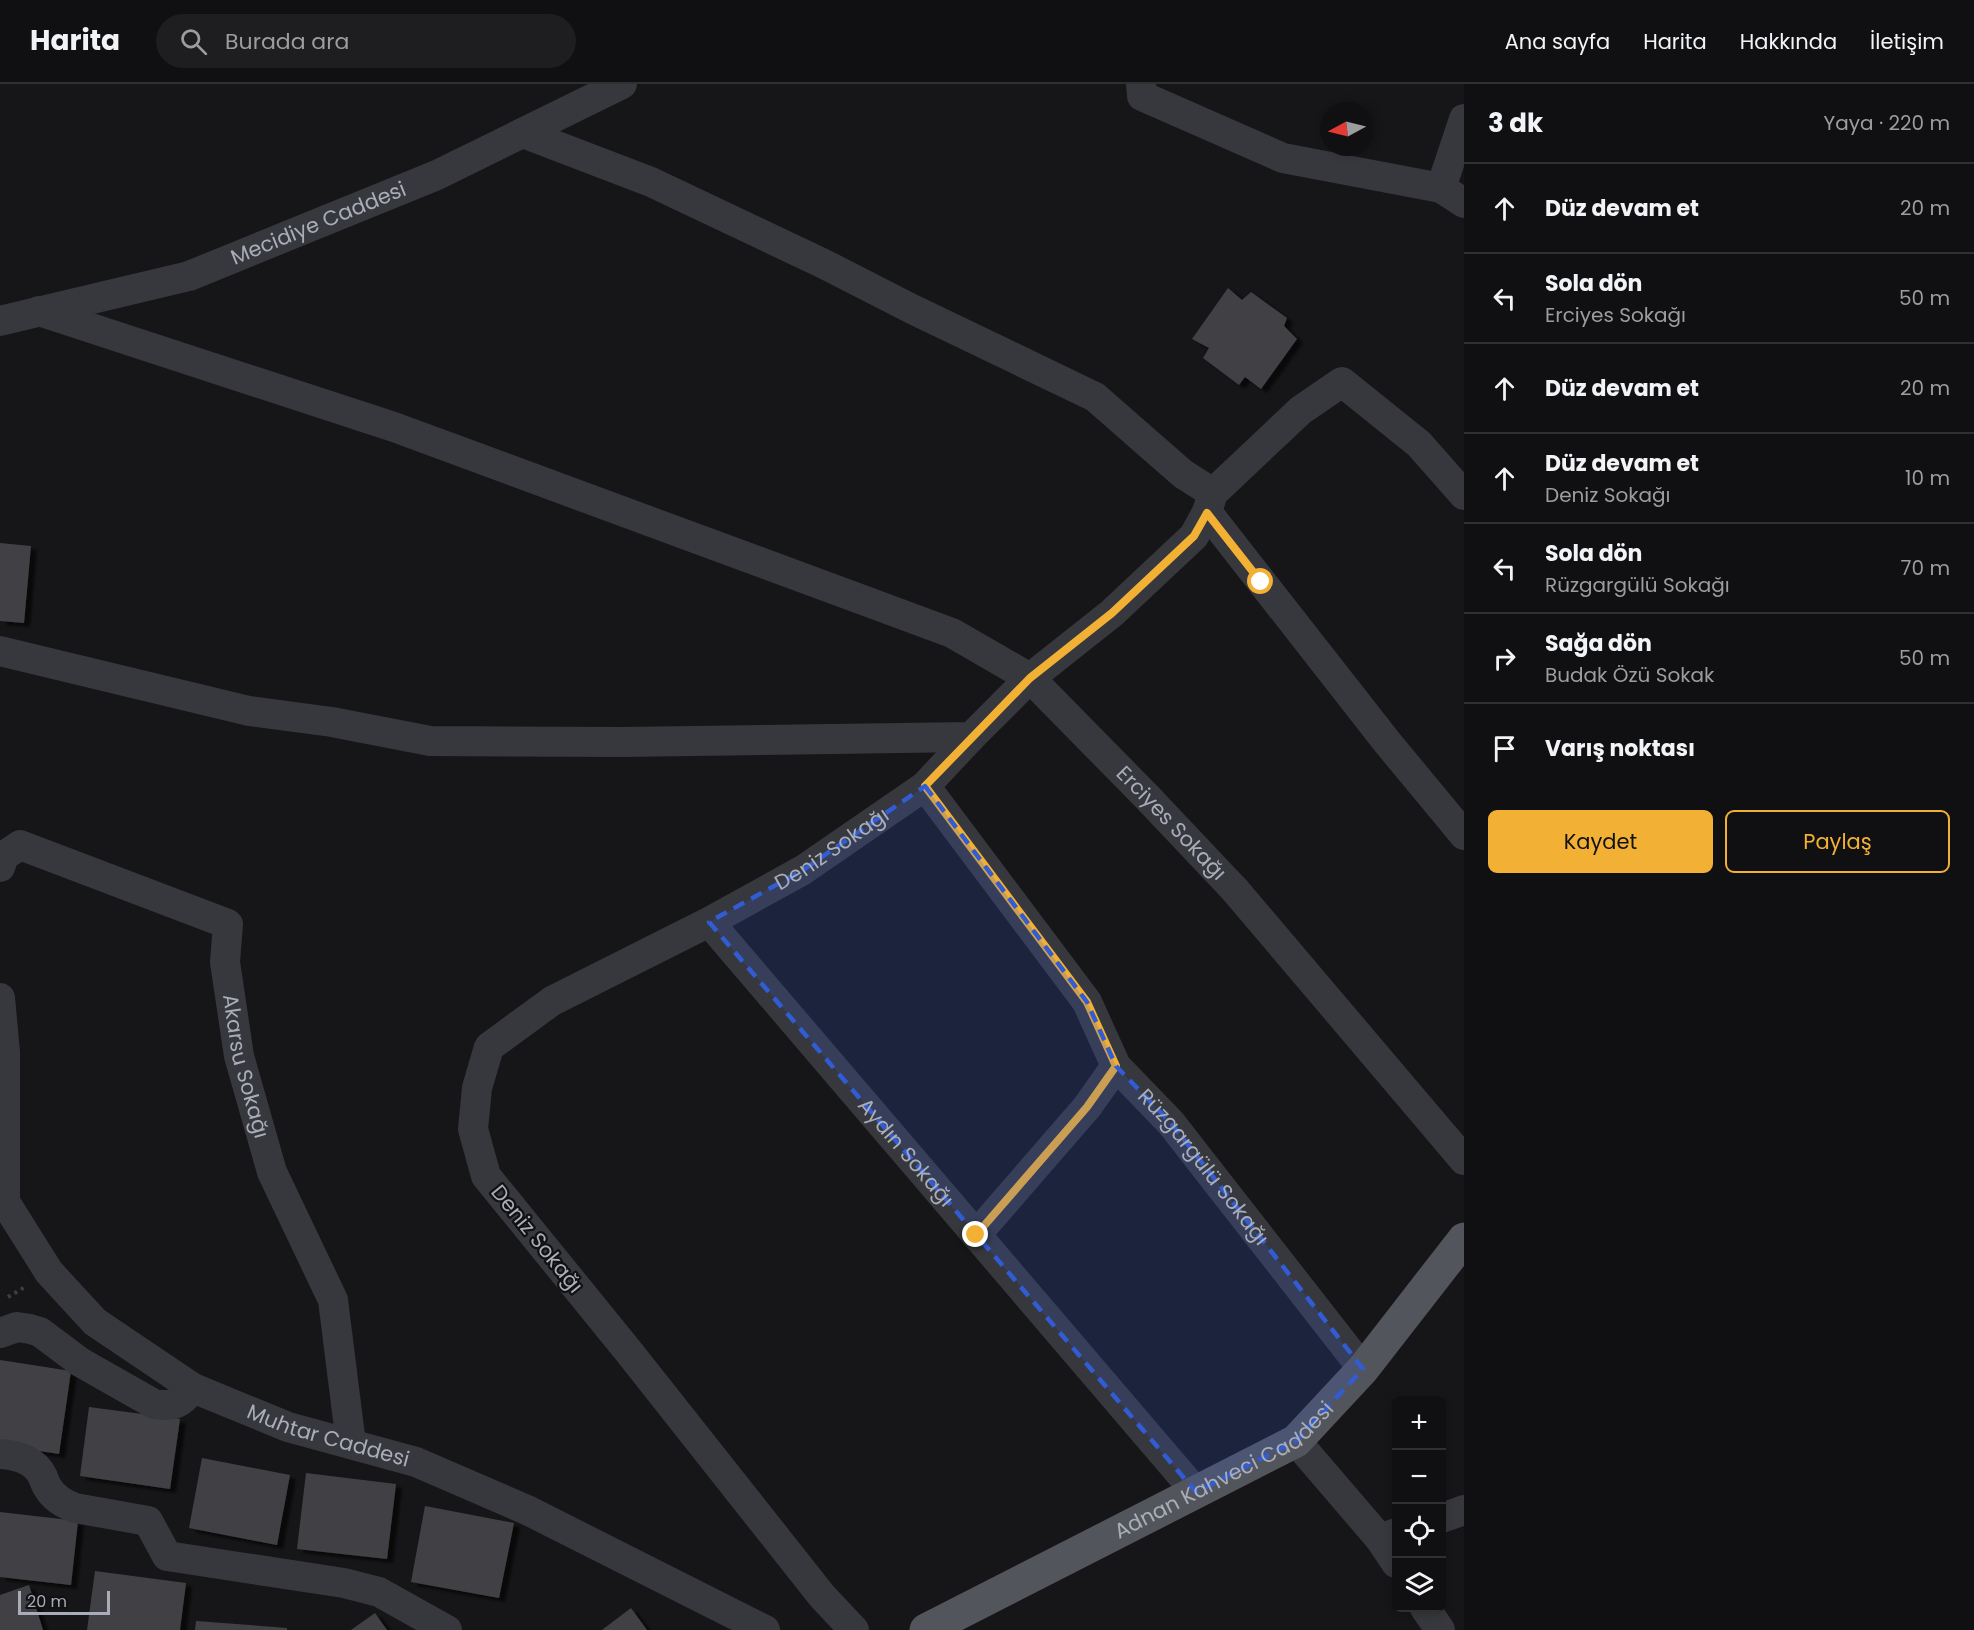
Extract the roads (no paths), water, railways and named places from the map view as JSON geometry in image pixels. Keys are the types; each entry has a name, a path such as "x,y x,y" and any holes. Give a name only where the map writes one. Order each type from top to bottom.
{"main road":[{"name":"Adnan Kahveci Caddesi","path":"926,1630 1296,1441 1363,1369 1464,1239"}],"street":[{"name":"Mecidiye Caddesi","path":"0,321 189,276 437,175 622,84"},
{"path":"1141,84 1142,96 1283,158 1452,195 1464,119"},
{"path":"524,133 651,182 822,262 912,309 1095,398 1183,474 1210,503 1387,742 1464,835"},
{"name":"Erciyes Sokağı","path":"39,311 394,427 952,633 1030,678 1235,890 1464,1160"},
{"path":"1030,678 1112,613 1194,536 1210,503 1301,410 1342,382 1419,444 1464,495"},
{"path":"0,651 249,711 333,722 430,741 621,742 971,737"},
{"name":"Deniz Sokağı","path":"854,1630 822,1596 486,1176 473,1129 477,1088 489,1047 552,1002 709,922 803,870 925,786 1030,678"},
{"name":"Rüzgargülü Sokağı","path":"925,786 1087,1002 1116,1066 1171,1123 1363,1369"},
{"name":"Akarsu Sokağı","path":"0,867 4,856 20,845 228,924 225,962 239,1056 272,1172 333,1300 351,1444"},
{"name":"Aydın Sokağı","path":"709,922 1196,1492"},
{"path":"0,998 5,1052 3,1199"},
{"path":"976,1235 1087,1107 1116,1066"},
{"name":"Muhtar Caddesi","path":"3,1199 49,1272 94,1322 193,1388 288,1427 416,1462 527,1510 765,1630"},
{"path":"0,1333 17,1328 40,1332 80,1362 154,1404 165,1406 176,1404 183,1400 193,1388"},
{"path":"1296,1441 1388,1536 1395,1558"},
{"path":"0,1454 14,1455 34,1465 41,1473 47,1487 57,1499 65,1504 75,1508 148,1521 166,1556 344,1583 380,1592 447,1630"},
{"path":"1446,1517 1464,1510"},
{"path":"713,1604 728,1630"},
{"path":"1428,1612 1440,1630"}]}
